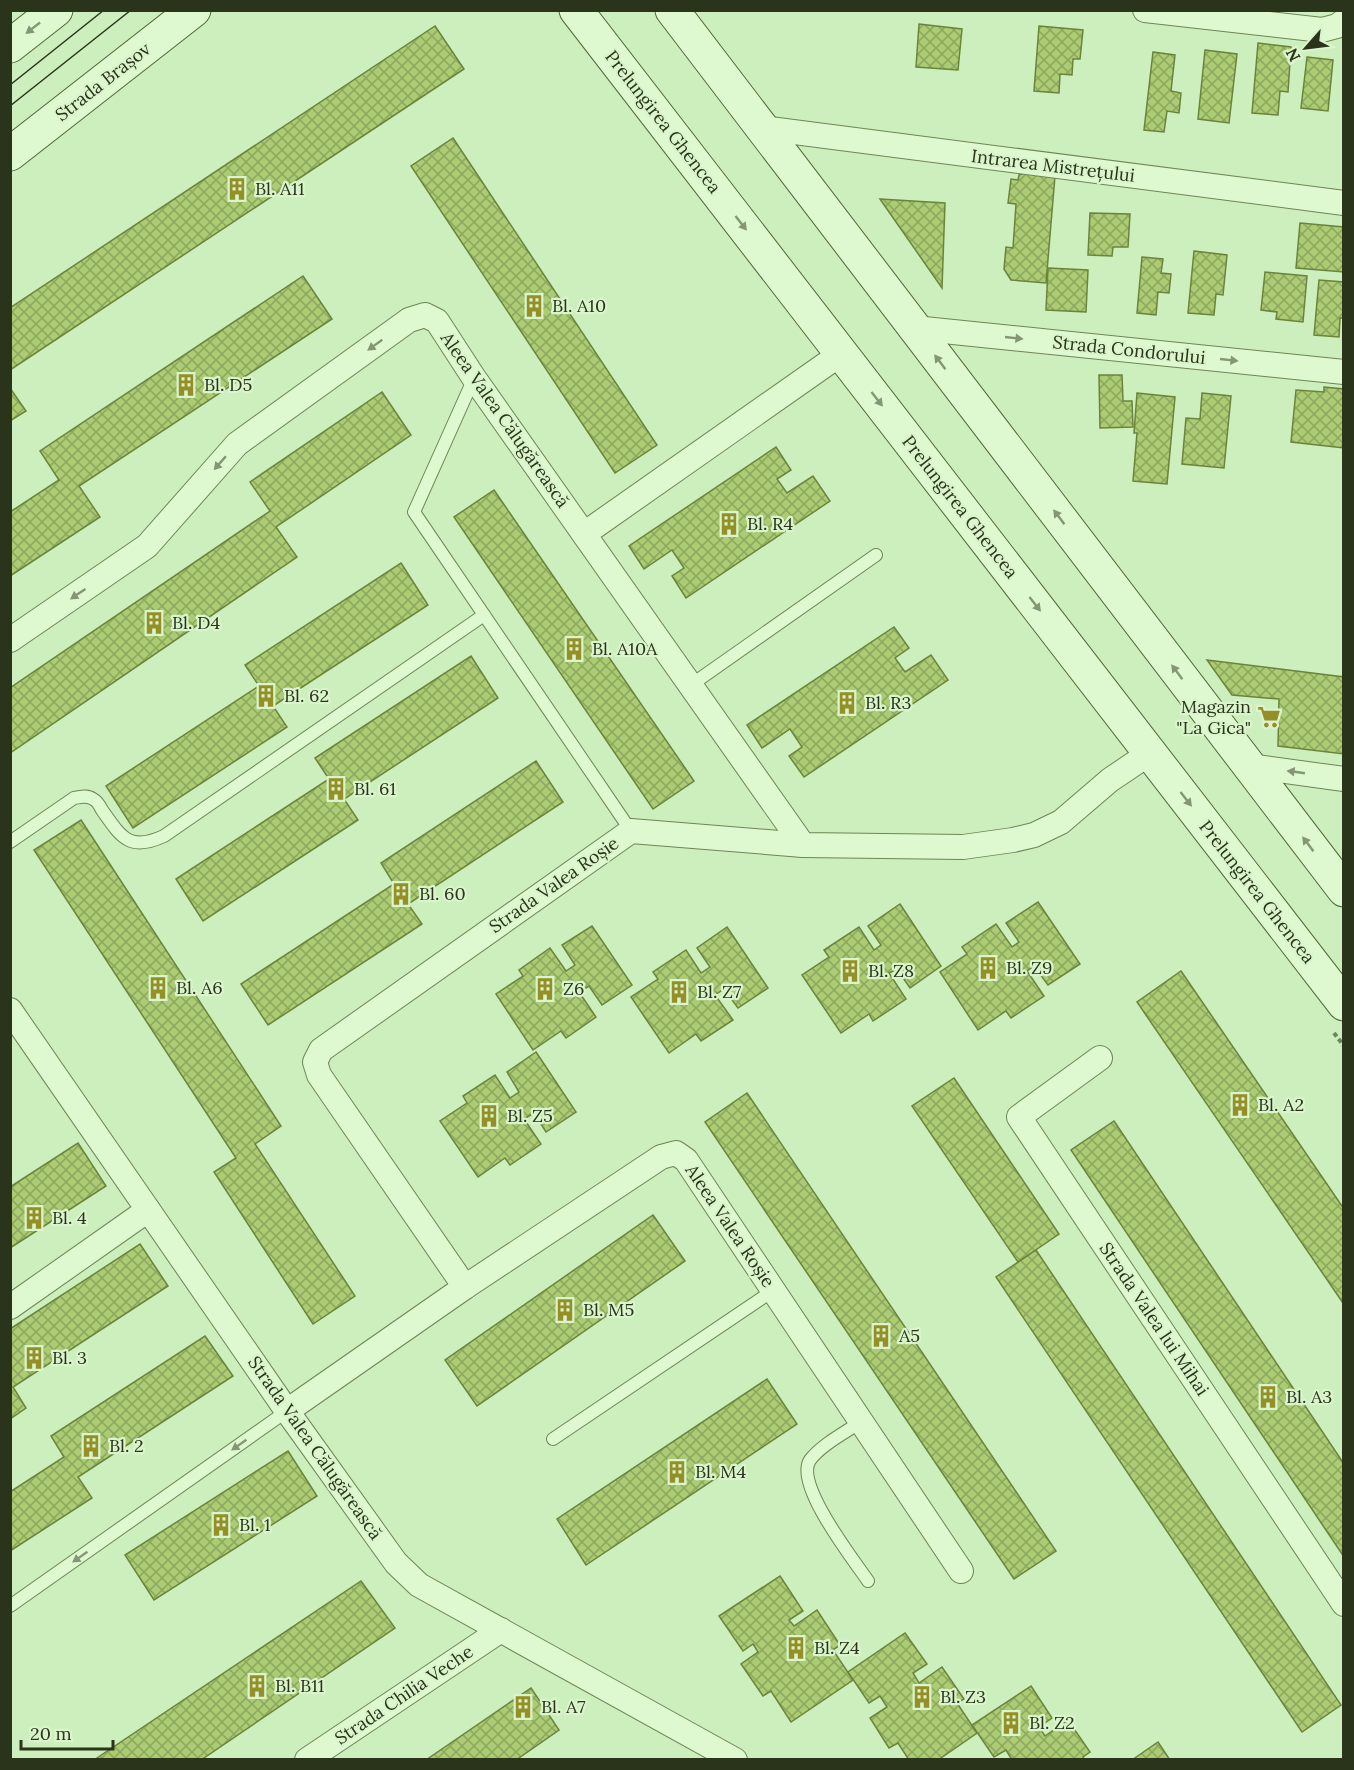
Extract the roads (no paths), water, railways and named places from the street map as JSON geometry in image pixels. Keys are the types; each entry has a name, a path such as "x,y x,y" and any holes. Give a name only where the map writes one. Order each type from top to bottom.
{"main road":[{"path":"10,46 56,10"},
{"name":"Strada Brașov","path":"10,154 194,10"},
{"name":"Prelungirea Ghencea","path":"576,10 1343,1003"},
{"path":"672,10 1344,890"}],"street":[{"path":"1145,10 1322,30 1338,26 1344,21"},
{"name":"Intrarea Mistrețului","path":"762,128 1344,203"},
{"name":"Aleea Valea Călugărească","path":"10,640 147,546 237,444 409,320 425,315 437,321 474,378 803,845"},
{"name":"Strada Condorului","path":"915,328 1344,372"},
{"path":"584,534 842,353"},
{"name":"Strada Valea Roșie","path":"465,1287 319,1075 315,1062 321,1050 631,831 803,845 963,847 1013,840 1034,835 1061,822 1110,780 1150,753"},
{"path":"1249,766 1344,778"},
{"name":"Strada Valea Călugărească","path":"10,1010 287,1411 396,1563 420,1584 735,1760"},
{"name":"Strada Valea lui Mihai","path":"1100,1058 1020,1117 1344,1604"},
{"name":"Aleea Valea Roșie","path":"287,1411 465,1287 661,1157 676,1153 686,1160 961,1571"},
{"path":"10,1307 148,1209"},
{"name":"Strada Chilia Veche","path":"307,1760 501,1630"}],"lane":[{"path":"474,378 414,512 631,831"},
{"path":"690,685 876,555"},
{"path":"10,842 74,798 85,796 95,799 119,835 133,842 149,843 164,836 484,615"},
{"path":"553,1439 774,1290"},
{"path":"10,1606 287,1411"},
{"path":"862,1421 818,1452 808,1463 807,1479 815,1502 868,1581"}],"tram line":[{"path":"10,85 104,10"},
{"path":"10,106 131,10"}],"place":[{"name":"Bl. A11","path":"237,189"},
{"name":"Bl. A10","path":"534,306"},
{"name":"Bl. D5","path":"186,385"},
{"name":"Bl. R4","path":"729,524"},
{"name":"Bl. D4","path":"154,623"},
{"name":"Bl. A10A","path":"574,649"},
{"name":"Bl. 62","path":"266,696"},
{"name":"Bl. R3","path":"847,703"},
{"name":"Magazin \"La Gica\"","path":"1269,717"},
{"name":"Bl. 61","path":"336,789"},
{"name":"Bl. 60","path":"401,894"},
{"name":"Bl. Z9","path":"988,968"},
{"name":"Bl. Z8","path":"850,971"},
{"name":"Bl. A6","path":"158,988"},
{"name":"Z6","path":"545,989"},
{"name":"Bl. Z7","path":"679,992"},
{"name":"Bl. A2","path":"1240,1105"},
{"name":"Bl. Z5","path":"489,1116"},
{"name":"Bl. 4","path":"34,1218"},
{"name":"Bl. M5","path":"565,1310"},
{"name":"A5","path":"881,1336"},
{"name":"Bl. 3","path":"34,1358"},
{"name":"Bl. A3","path":"1268,1397"},
{"name":"Bl. 2","path":"91,1446"},
{"name":"Bl. M4","path":"677,1472"},
{"name":"Bl. 1","path":"221,1525"},
{"name":"Bl. Z4","path":"796,1648"},
{"name":"Bl. B11","path":"257,1686"},
{"name":"Bl. Z3","path":"922,1697"},
{"name":"Bl. A7","path":"523,1707"},
{"name":"Bl. Z2","path":"1011,1723"}]}
